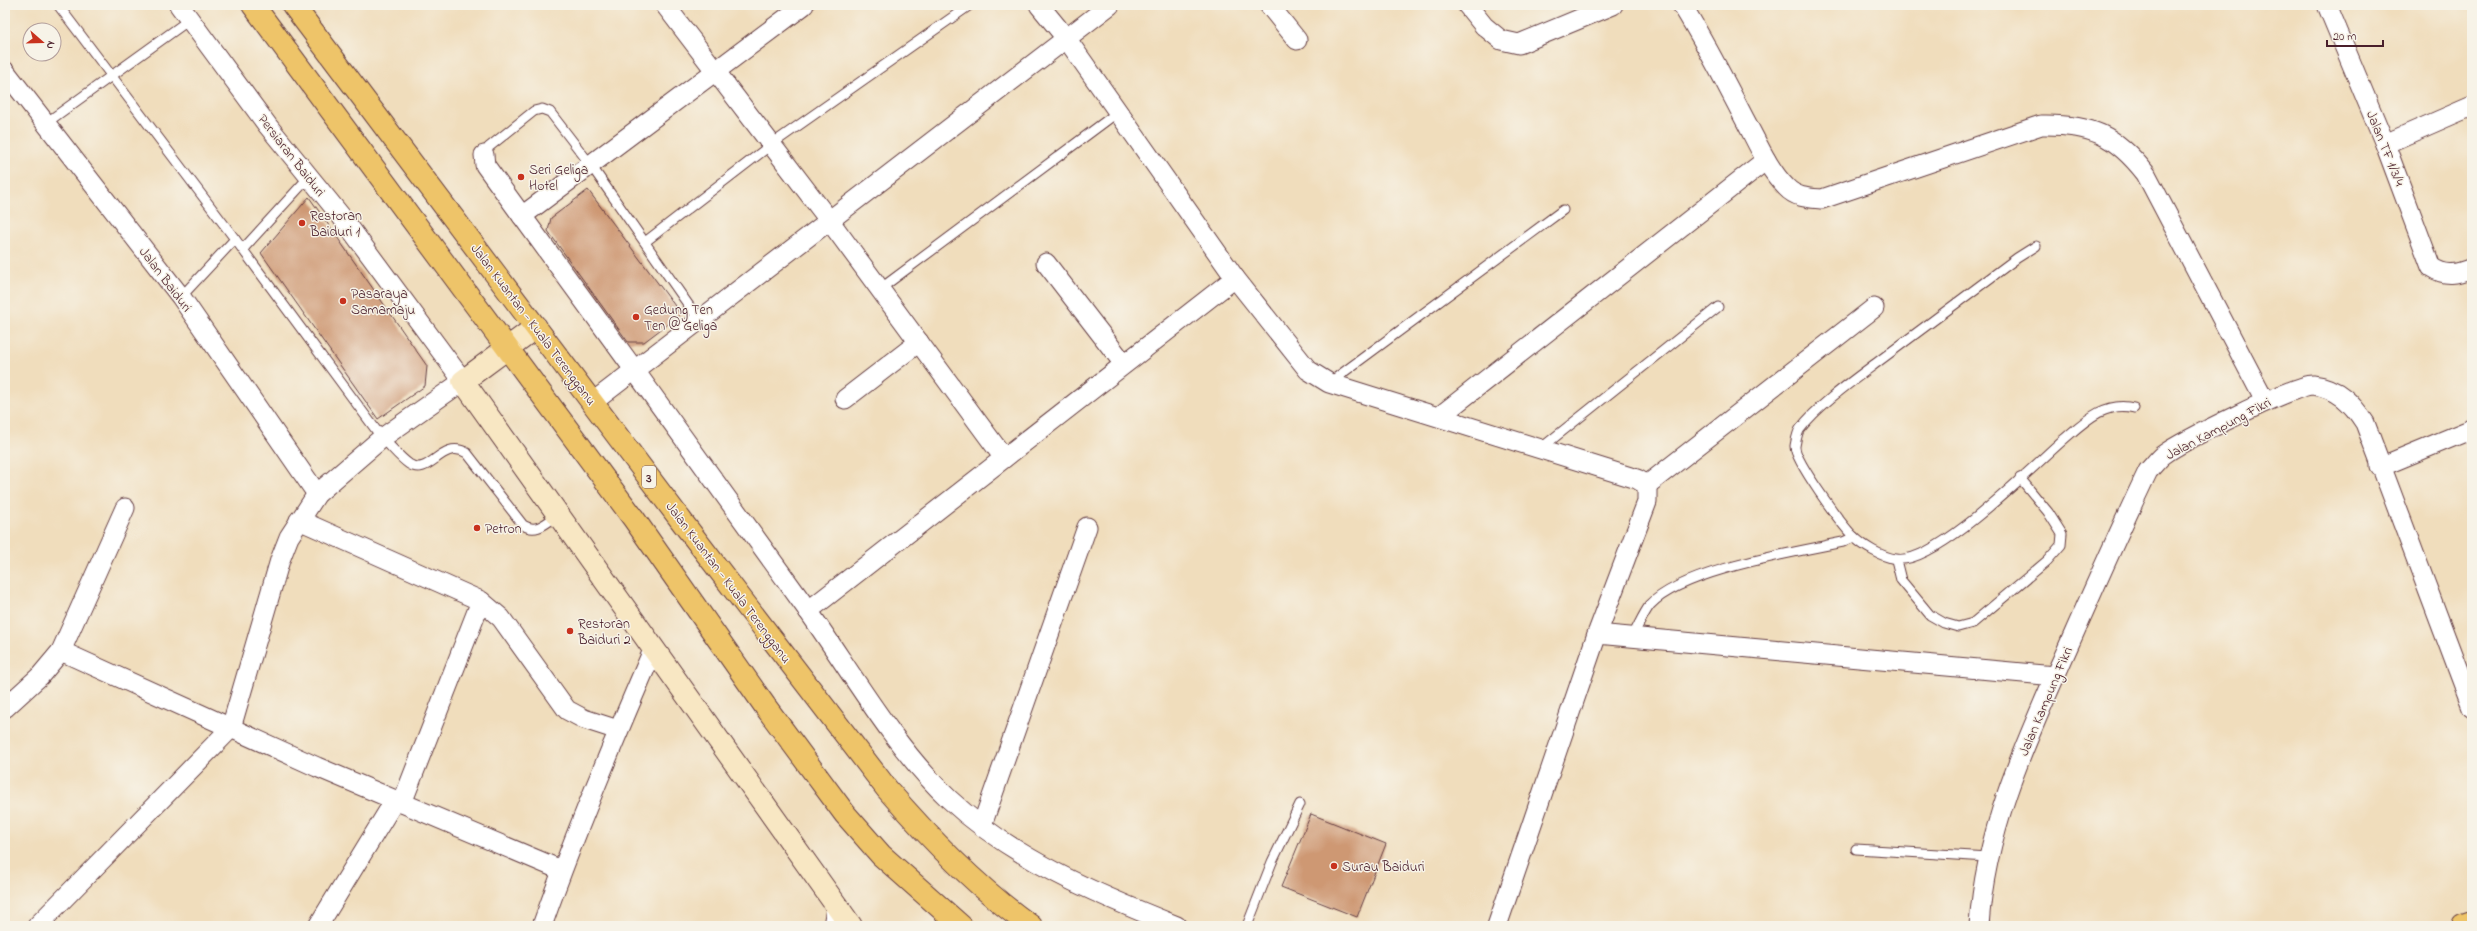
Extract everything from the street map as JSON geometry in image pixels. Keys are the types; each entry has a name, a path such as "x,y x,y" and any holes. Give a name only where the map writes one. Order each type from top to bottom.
{"highway":[{"path":"254,5 509,348 638,525 765,706 845,814 881,855 961,926"},
{"name":"Jalan Kuantan - Kuala Terengganu","path":"293,5 887,789 919,826 950,857 1031,926"},
{"path":"2462,926 2472,922"}],"street":[{"path":"665,5 829,220 1004,458"},
{"path":"522,216 804,5"},
{"path":"1039,5 1066,38 1235,278 1308,370 1329,383 1440,416 1637,479 1647,485"},
{"path":"593,402 1110,5"},
{"path":"1270,5 1297,40"},
{"path":"1467,5 1484,26 1501,40 1519,44 1613,5"},
{"path":"1682,5 1702,39 1766,160 1785,187 1795,195 1822,199 2041,125 2065,124 2092,129 2113,139 2132,156 2146,174 2265,401"},
{"name":"Jalan TF 1/3/4","path":"2327,5 2385,144 2431,267 2439,272 2464,271"},
{"name":"Persiaran Baiduri","path":"184,12 463,381"},
{"name":"Jalan Baiduri","path":"5,71 181,297 317,494"},
{"path":"2385,144 2472,106"},
{"path":"484,155 485,165 635,370 808,611 878,713 924,772 949,799 1010,845 1080,886 1177,926"},
{"path":"1440,416 1766,160"},
{"path":"1046,263 1124,364"},
{"path":"808,611 1235,278"},
{"path":"1647,485 1874,308"},
{"path":"37,926 231,728 280,560 299,520 317,494 382,438 509,348 536,327"},
{"path":"845,399 919,342"},
{"path":"463,381 654,648 835,917 851,926"},
{"name":"Jalan Kampung Fikri","path":"1979,926 1981,892 1988,857 2010,782 2055,676 2148,471 2163,455 2265,401 2311,385 2332,389 2353,404 2365,423 2380,467 2472,707"},
{"path":"2380,467 2472,428"},
{"path":"1497,926 1597,634 1647,502 1647,485"},
{"path":"5,708 40,676 61,651 125,508"},
{"path":"299,520 481,601 501,618 567,710 584,719 618,730"},
{"path":"982,825 1087,527"},
{"path":"318,926 399,802 481,601"},
{"path":"1597,634 2055,676"},
{"path":"542,926 561,870 618,730 654,648"},
{"path":"61,651 399,802 561,870"}],"lane":[{"path":"58,5 243,249 382,438 410,464 418,467 423,467 446,450 460,449 467,453 523,525 530,529 536,529 559,514"},
{"path":"645,242 772,144 970,5"},
{"path":"46,123 111,76 184,12"},
{"path":"484,155 489,147 534,111 542,109 550,112 590,164 699,320"},
{"path":"880,289 1118,112"},
{"path":"243,249 309,177"},
{"path":"1329,383 1563,210"},
{"path":"181,297 235,239"},
{"path":"2036,246 2017,258 1838,392 1799,430 1795,449 1806,471 1833,511 1854,537 1870,548 1896,560 1923,555 1963,528 2072,432 2103,409 2123,405 2134,408"},
{"path":"1540,448 1718,307"},
{"path":"1896,560 1901,580 1909,594 1930,615 1944,623 1958,627 1973,623 2047,561 2061,546 2062,534 2048,512 2020,478"},
{"path":"1632,637 1650,605 1672,589 1737,564 1843,542 1854,537"},
{"path":"1247,926 1272,862 1300,804"},
{"path":"1856,849 1988,857"}],"building":[{"path":"588,190 681,314 644,342 628,342 548,231 551,218"},
{"path":"309,197 427,366 425,386 378,419 261,253"},
{"name":"Surau Baiduri","path":"1311,814 1386,844 1357,917 1281,887"}],"place":[{"name":"Seri Geliga Hotel","path":"521,177"},
{"name":"Restoran Baiduri 1","path":"302,223"},
{"name":"Pasaraya Samamaju","path":"343,301"},
{"name":"Gedung Ten Ten @ Geliga","path":"636,317"},
{"name":"Petron","path":"477,528"},
{"name":"Restoran Baiduri 2","path":"570,631"},
{"name":"Surau Baiduri","path":"1334,866"}]}
